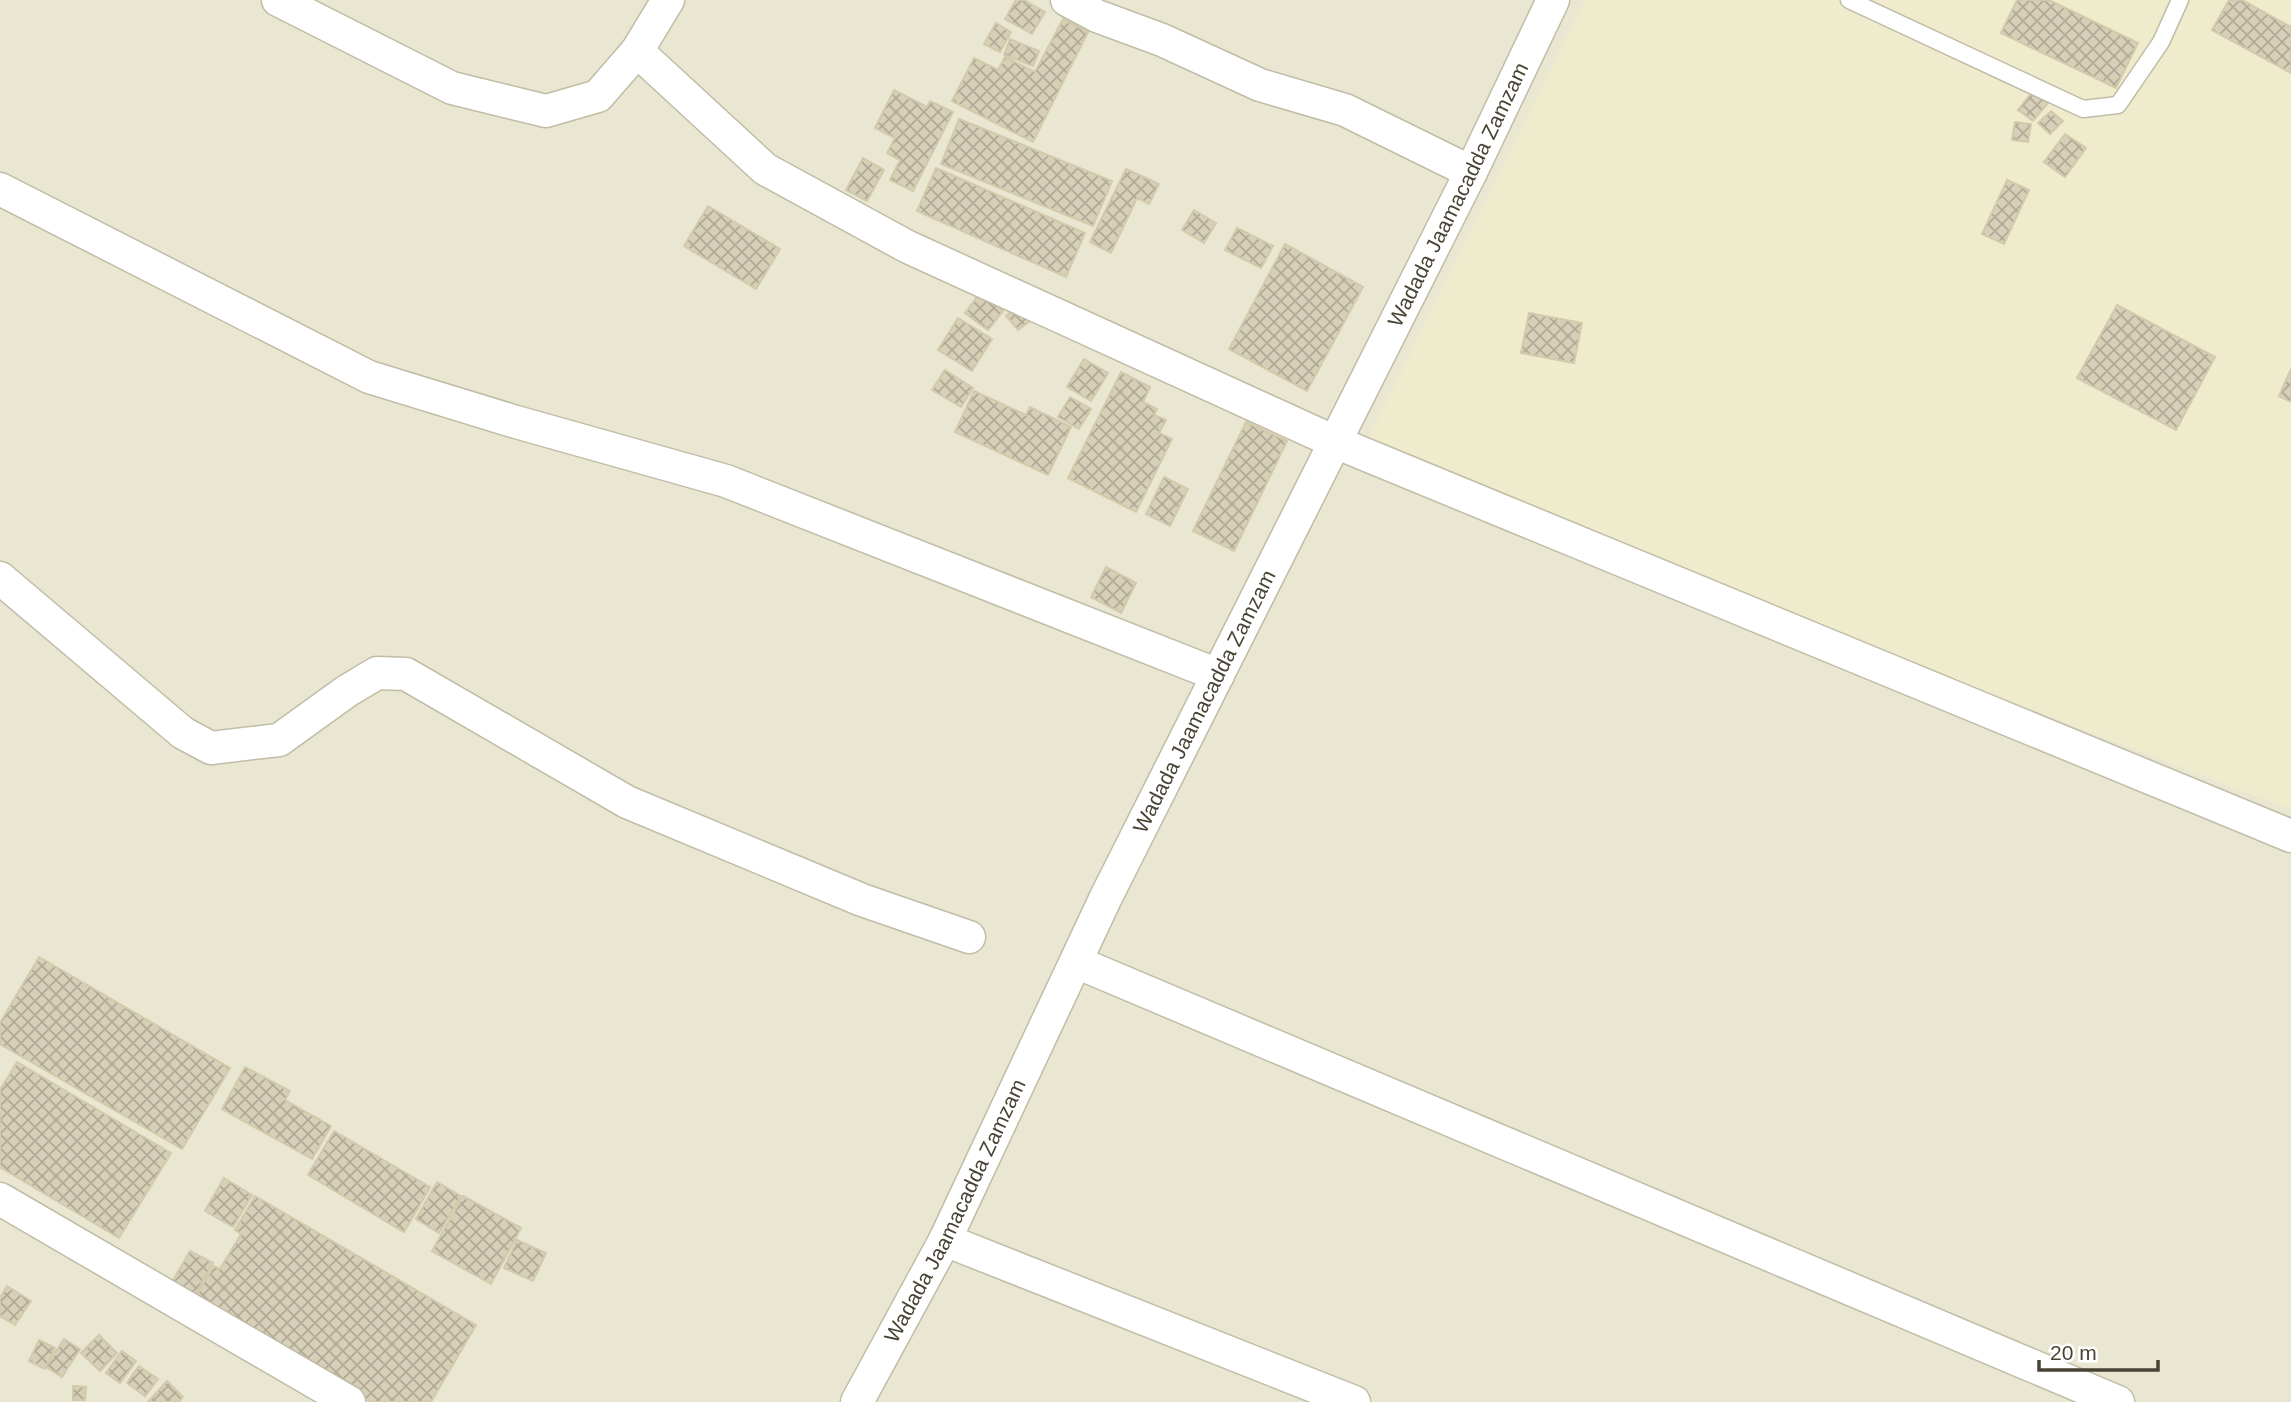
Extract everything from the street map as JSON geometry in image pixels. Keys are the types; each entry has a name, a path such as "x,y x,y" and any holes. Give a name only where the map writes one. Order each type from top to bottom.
{"street":[{"path":"278,0 452,88 546,111 598,96 637,51 668,0"},
{"path":"1067,0 1097,16 1162,40 1260,85 1345,110 1471,172"},
{"name":"Wadada Jaamacadda Zamzam","path":"857,1402 945,1240 1076,962 1471,172 1553,0"},
{"path":"637,51 765,169 908,247 1335,442 2291,836"},
{"path":"0,188 369,377 726,481 1218,675"},
{"path":"0,578 183,733 211,748 279,740 377,673 406,674 626,802 862,900 969,937"},
{"path":"1076,962 2118,1402"},
{"path":"0,1199 349,1402"},
{"path":"945,1240 1354,1402"}],"lane":[{"path":"1849,0 2083,109 2118,105 2161,42 2180,0"}],"shaded area":[{"path":"0,0 2291,0 2291,1402 0,1402"},
{"path":"1585,0 2291,0 2291,810 1362,450"}],"building":[{"path":"1016,0 1024,0 1045,12 1032,34 1005,19"},
{"path":"2017,0 2049,0 2138,43 2116,88 2001,33"},
{"path":"2229,0 2242,0 2291,27 2291,73 2212,30"},
{"path":"1063,19 1088,32 1033,142 952,101 974,58 998,70 1005,57 1035,72"},
{"path":"996,23 1011,32 1000,52 984,44"},
{"path":"1010,39 1039,51 1033,66 1004,55"},
{"path":"894,90 927,107 930,101 953,112 913,191 890,180 900,160 887,153 895,138 875,128"},
{"path":"2032,92 2048,103 2033,121 2018,110"},
{"path":"2051,111 2063,121 2050,134 2038,123"},
{"path":"959,119 1112,181 1093,226 941,164"},
{"path":"2015,122 2031,124 2028,142 2012,140"},
{"path":"2065,134 2086,148 2065,177 2044,162"},
{"path":"863,158 884,170 867,201 846,190"},
{"path":"936,168 1085,233 1066,277 917,211"},
{"path":"1126,169 1159,184 1149,204 1137,198 1111,253 1090,242"},
{"path":"2007,180 2029,190 2004,244 1982,234"},
{"path":"708,206 780,249 756,289 684,246"},
{"path":"1194,210 1216,223 1204,243 1182,230"},
{"path":"1237,228 1273,246 1261,268 1225,250"},
{"path":"1285,244 1363,287 1307,391 1229,349"},
{"path":"980,293 1003,311 988,330 965,313"},
{"path":"2117,305 2215,357 2176,430 2077,378"},
{"path":"1017,307 1029,322 1018,330 1006,316"},
{"path":"1529,313 1582,323 1574,363 1521,353"},
{"path":"958,318 992,339 972,371 938,350"},
{"path":"1084,359 1108,373 1091,401 1067,387"},
{"path":"2291,369 2291,402 2279,396"},
{"path":"945,370 973,388 961,407 932,390"},
{"path":"1121,372 1150,387 1143,402 1157,409 1154,415 1166,420 1159,433 1172,439 1136,512 1068,478"},
{"path":"974,391 1026,415 1030,407 1071,427 1048,475 955,432"},
{"path":"1070,397 1091,409 1079,429 1058,417"},
{"path":"1246,422 1287,441 1234,551 1193,531"},
{"path":"1164,477 1188,489 1170,526 1146,514"},
{"path":"1106,567 1136,583 1121,613 1091,597"},
{"path":"39,957 230,1068 182,1149 0,1044 0,1023"},
{"path":"17,1062 171,1153 119,1238 0,1167 0,1090"},
{"path":"245,1067 290,1091 285,1100 331,1126 312,1159 222,1109"},
{"path":"334,1131 430,1187 404,1232 308,1175"},
{"path":"224,1178 252,1195 233,1227 205,1211"},
{"path":"437,1182 461,1196 439,1233 416,1219"},
{"path":"255,1196 476,1325 431,1402 371,1402 194,1299 214,1266 220,1269 241,1234 235,1230"},
{"path":"463,1196 521,1228 491,1284 432,1251"},
{"path":"517,1240 546,1253 533,1281 504,1268"},
{"path":"190,1251 213,1263 195,1295 172,1282"},
{"path":"7,1286 31,1301 15,1325 0,1316 0,1298"},
{"path":"99,1335 117,1353 100,1371 81,1353"},
{"path":"64,1339 80,1349 62,1377 46,1367"},
{"path":"39,1340 55,1348 45,1369 29,1361"},
{"path":"122,1351 136,1361 120,1383 106,1373"},
{"path":"139,1366 158,1379 145,1396 127,1383"},
{"path":"167,1381 183,1397 179,1402 148,1402"},
{"path":"73,1386 86,1387 85,1400 73,1400"}]}
